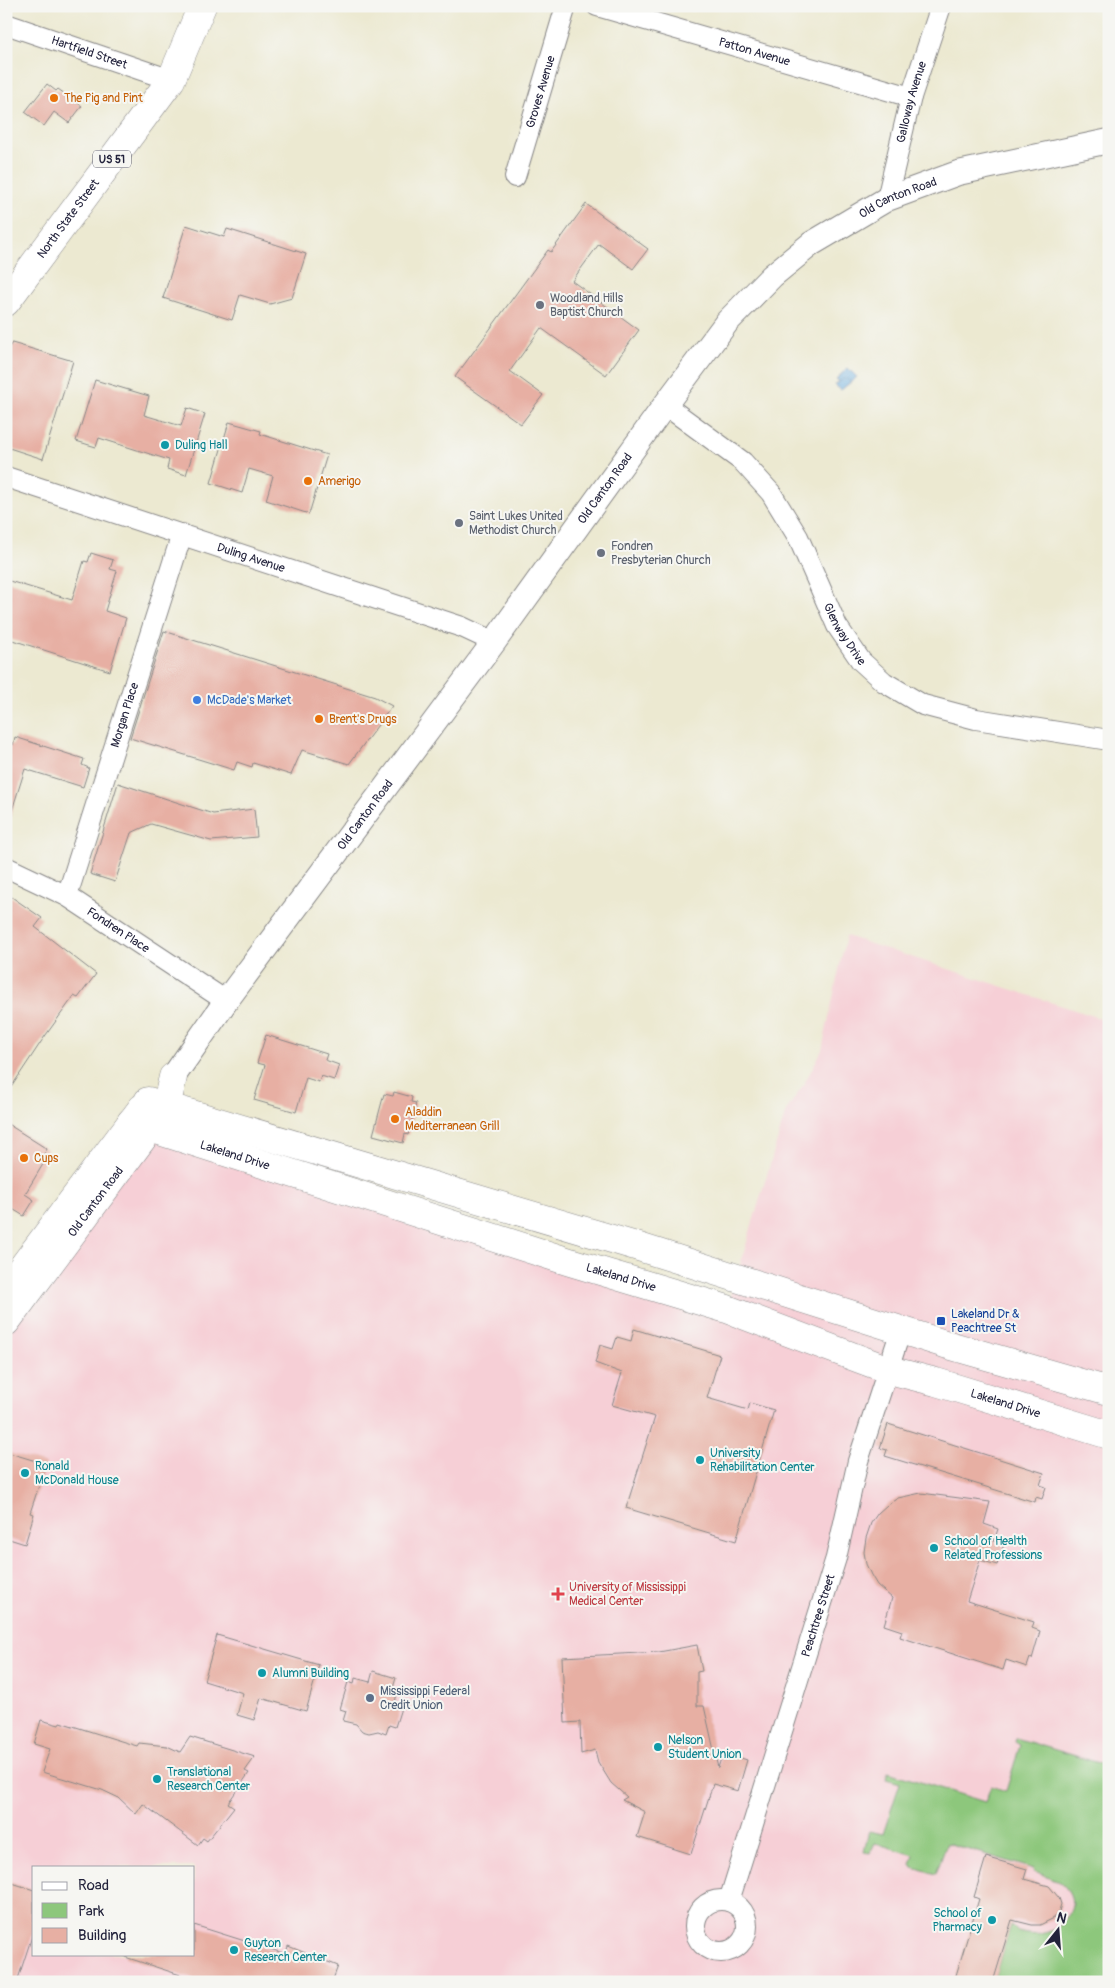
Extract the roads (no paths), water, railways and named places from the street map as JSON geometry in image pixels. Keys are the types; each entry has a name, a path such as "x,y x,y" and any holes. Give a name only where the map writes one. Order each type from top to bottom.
{"main road":[{"name":"North State Street","path":"6,302 171,80 202,6"},
{"name":"Old Canton Road","path":"6,1322 157,1104 173,1077"},
{"path":"157,1104 639,1247 901,1330 1109,1391"},
{"name":"Old Canton Road","path":"6,1289 141,1126"},
{"name":"Lakeland Drive","path":"141,1126 570,1262 727,1309 889,1370 936,1382 1109,1434"}],"street":[{"name":"Groves Avenue","path":"514,177 566,6"},
{"name":"Patton Avenue","path":"597,6 911,98"},
{"name":"Galloway Avenue","path":"887,199 911,98 941,6"},
{"name":"Hartfield Street","path":"6,24 171,80"},
{"name":"Old Canton Road","path":"173,1077 226,1001 494,642 727,322 772,276 811,244 887,199 958,173 1109,141"},
{"name":"Glenway Drive","path":"665,405 743,462 771,493 798,537 837,626 861,662 884,682 923,705 976,719 1109,740"},
{"name":"Duling Avenue","path":"6,476 462,627 494,642"},
{"name":"Morgan Place","path":"67,896 182,534"},
{"name":"Fondren Place","path":"6,867 67,896 226,1001"},
{"name":"Peachtree Street","path":"728,1901 836,1558 858,1461 901,1330"}],"water":[{"path":"848,368 857,377 841,390 835,385 839,381 836,379"}],"place":[{"name":"The Pig and Pint","path":"54,98"},
{"name":"Woodland Hills Baptist Church","path":"540,305"},
{"name":"Duling Hall","path":"165,445"},
{"name":"Amerigo","path":"308,481"},
{"name":"Saint Lukes United Methodist Church","path":"459,523"},
{"name":"Fondren Presbyterian Church","path":"601,553"},
{"name":"McDade's Market","path":"197,700"},
{"name":"Brent's Drugs","path":"319,719"},
{"name":"Aladdin Mediterranean Grill","path":"395,1119"},
{"name":"Cups","path":"24,1158"},
{"name":"Lakeland Dr & Peachtree St","path":"941,1321"},
{"name":"University Rehabilitation Center","path":"700,1460"},
{"name":"Ronald McDonald House","path":"25,1473"},
{"name":"School of Health Related Professions","path":"934,1548"},
{"name":"University of Mississippi Medical Center","path":"558,1594"},
{"name":"Alumni Building","path":"262,1673"},
{"name":"Mississippi Federal Credit Union","path":"370,1698"},
{"name":"Nelson Student Union","path":"658,1747"},
{"name":"Translational Research Center","path":"157,1779"},
{"name":"School of Pharmacy","path":"992,1920"},
{"name":"Guyton Research Center","path":"234,1950"}]}
